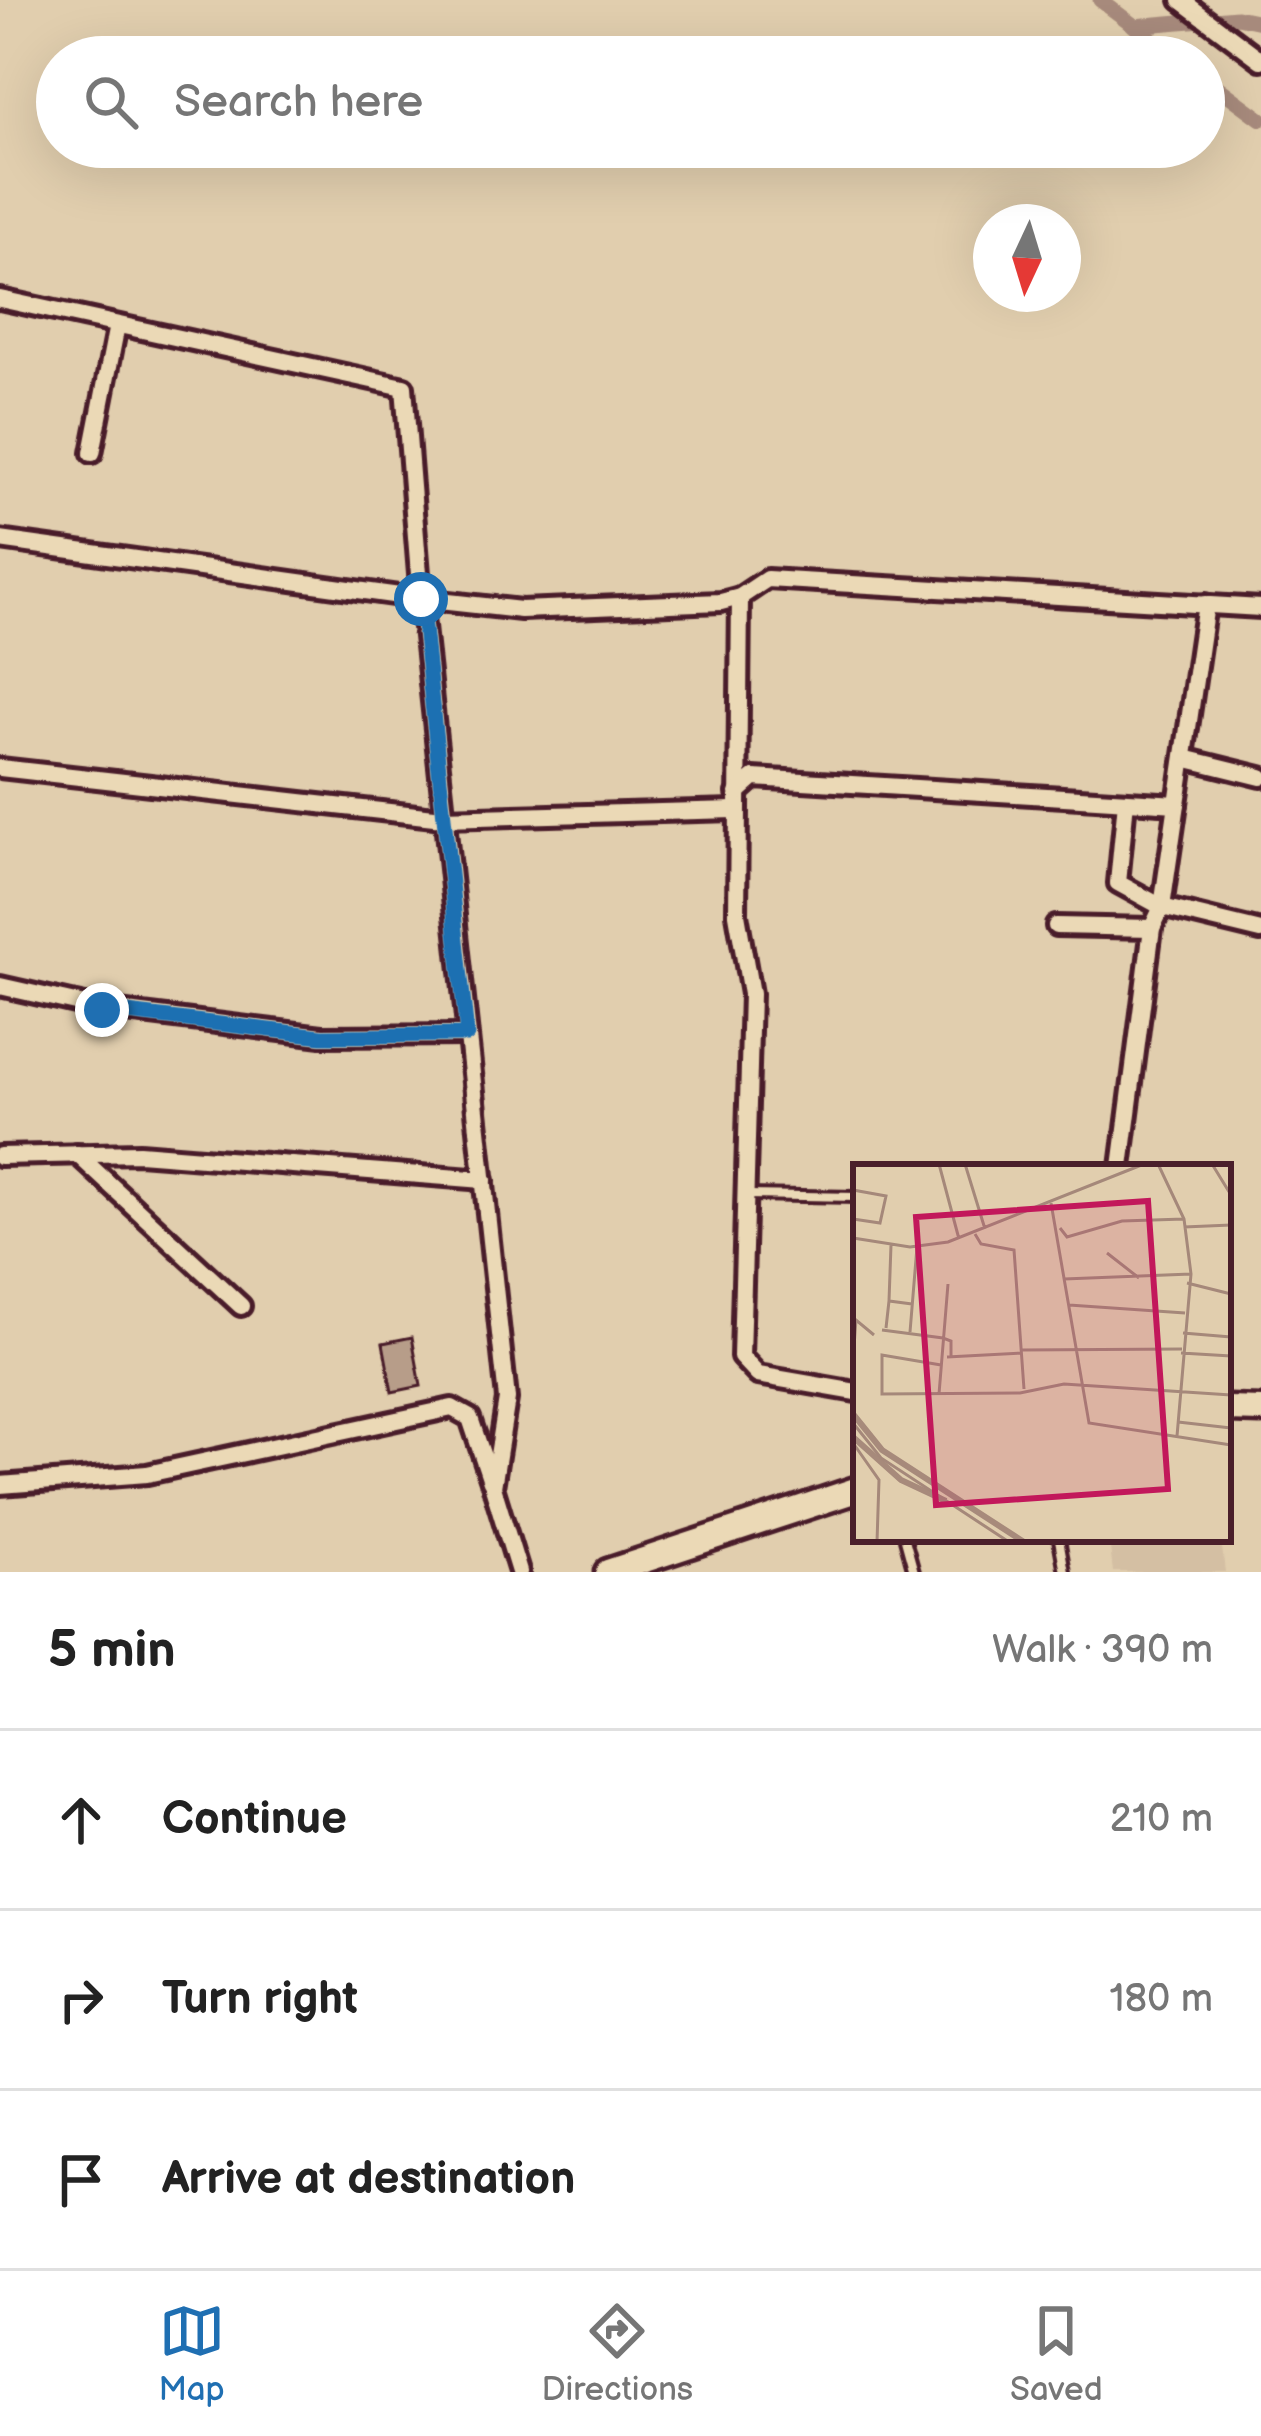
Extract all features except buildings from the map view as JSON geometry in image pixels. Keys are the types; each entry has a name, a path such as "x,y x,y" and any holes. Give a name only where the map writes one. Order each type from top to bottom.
{"main road":[{"path":"1231,1409 1261,1410"},
{"path":"608,1572 853,1491"}],"street":[{"path":"1181,0 1261,60"},
{"path":"0,299 404,387 443,818 507,1399 493,1487"},
{"path":"92,453 117,325"},
{"path":"0,540 521,610 722,602 740,597 767,579 1261,608"},
{"path":"740,597 737,914 751,994 741,1357 758,1375 853,1391"},
{"path":"1121,1164 1152,928 1162,907 1206,604"},
{"path":"1184,758 1261,777"},
{"path":"0,768 443,818 736,802"},
{"path":"736,802 754,778 1178,804"},
{"path":"1126,801 1118,883 1162,907 1261,931"},
{"path":"1056,926 1152,928"},
{"path":"0,986 102,1010 322,1036 467,1035"},
{"path":"0,1156 139,1153 484,1180"},
{"path":"77,1154 241,1306"},
{"path":"0,1485 147,1474 452,1408 470,1418 519,1572"}],"lane":[{"path":"746,1195 853,1197"},
{"path":"906,1542 914,1572"},
{"path":"1060,1542 1065,1572"}],"shaded area":[{"path":"1109,1542 1221,1542 1225,1572 1113,1572"}],"waterway":[{"path":"1100,0 1148,36"},
{"path":"1134,26 1237,17 1261,22"},
{"path":"1225,92 1261,119"}],"route":[{"path":"102,1010 322,1036 467,1035 421,599"}]}
